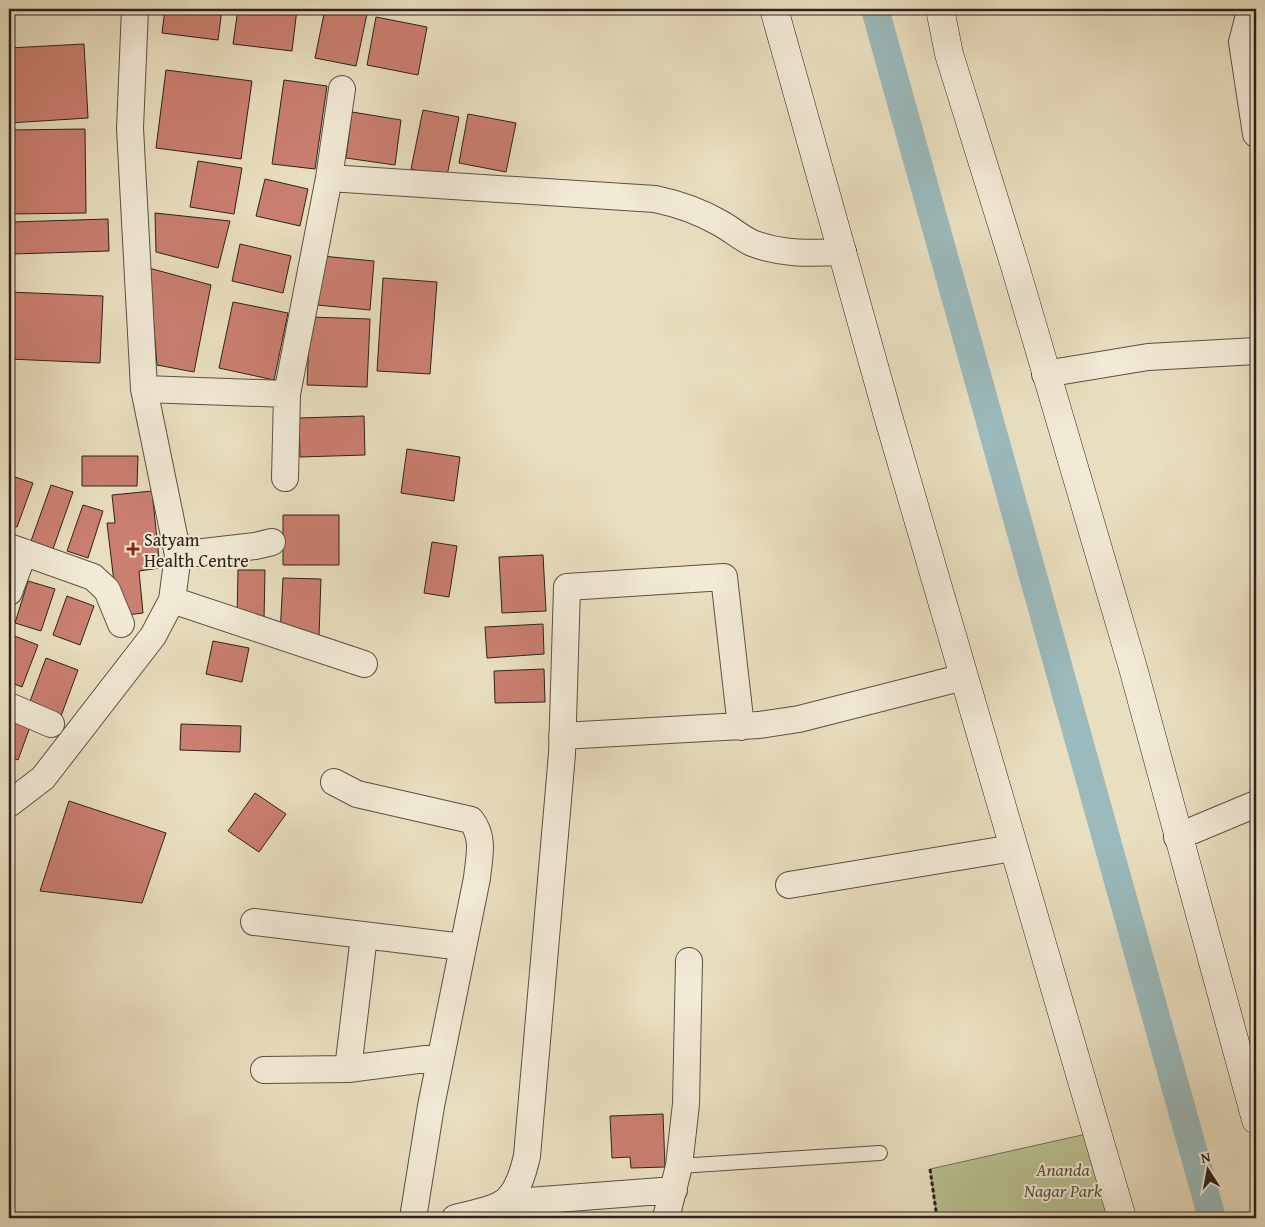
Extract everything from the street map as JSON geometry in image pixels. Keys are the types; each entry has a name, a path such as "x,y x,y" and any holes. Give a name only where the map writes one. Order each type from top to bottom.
{"street":[{"path":"9,804 43,778 153,636 172,600 178,554 144,389 130,128 136,9"},
{"path":"774,9 1013,848 1122,1218"},
{"path":"940,9 949,54 1014,263 1045,374 1133,668 1177,837 1256,1120"},
{"path":"1256,14 1248,19 1242,42 1256,134"},
{"path":"284,478 287,394 329,178 342,89"},
{"path":"329,178 656,199 687,206 751,242 777,251 804,253 843,252"},
{"path":"1045,374 1148,357 1256,351"},
{"path":"144,389 287,394"},
{"path":"178,554 255,546 272,542"},
{"path":"9,592 16,550 93,577 107,590 121,624"},
{"path":"455,1218 494,1208 515,1194 527,1156 562,736 567,587 724,577 742,727"},
{"path":"172,600 364,664"},
{"path":"562,736 742,727 799,718 964,677"},
{"path":"9,706 51,724"},
{"path":"334,782 356,794 471,820 480,831 480,849 413,1218"},
{"path":"1177,837 1256,804"},
{"path":"789,885 1013,848"},
{"path":"254,922 463,947"},
{"path":"348,1068 364,936"},
{"path":"666,1218 676,1178 686,1104 689,961"},
{"path":"264,1070 348,1068 441,1057"},
{"path":"503,1203 676,1178"}],"lane":[{"path":"676,1178 880,1153"}],"path":[{"path":"930,1169 937,1218"}],"green space":[{"name":"Ananda Nagar Park","path":"1091,1133 1118,1218 937,1218 930,1169"}],"building":[{"path":"165,9 222,9 218,40 162,33"},
{"path":"238,9 297,9 292,51 233,44"},
{"path":"325,9 368,9 356,66 315,58"},
{"path":"376,17 427,27 418,75 367,65"},
{"path":"84,44 88,118 9,123 9,48"},
{"path":"166,70 252,81 241,159 156,148"},
{"path":"284,80 327,86 315,169 272,164"},
{"path":"423,110 459,117 447,176 411,169"},
{"path":"352,112 401,120 395,165 346,158"},
{"path":"468,114 516,123 506,172 459,163"},
{"path":"85,129 86,213 9,214 9,130"},
{"path":"198,161 242,168 234,214 190,207"},
{"path":"265,179 308,189 300,226 256,216"},
{"path":"155,213 230,221 218,268 156,252"},
{"path":"108,219 109,251 13,254 12,222"},
{"path":"240,244 291,256 283,293 232,281"},
{"path":"322,256 374,261 370,310 317,305"},
{"path":"149,268 211,285 194,372 157,365"},
{"path":"383,278 437,282 430,374 377,371"},
{"path":"9,292 103,296 100,363 9,359"},
{"path":"233,302 288,313 274,380 219,368"},
{"path":"310,317 370,319 367,387 307,385"},
{"path":"364,416 365,455 300,457 299,418"},
{"path":"407,449 460,457 454,501 401,493"},
{"path":"82,456 138,456 137,486 82,486"},
{"path":"12,476 33,483 17,527 9,525 9,484"},
{"path":"51,485 73,492 53,549 31,541"},
{"path":"152,491 160,568 139,571 143,613 118,616 107,523 115,523 112,495"},
{"path":"83,505 103,511 88,558 67,551"},
{"path":"283,515 339,515 339,565 283,565"},
{"path":"432,542 457,546 449,597 424,593"},
{"path":"543,555 546,611 502,613 499,557"},
{"path":"238,570 265,570 264,621 237,621"},
{"path":"283,578 321,579 319,636 280,635"},
{"path":"28,581 55,589 41,631 15,623"},
{"path":"67,596 94,606 80,645 53,635"},
{"path":"543,624 544,654 487,658 485,627"},
{"path":"12,635 38,645 22,687 9,682 9,644"},
{"path":"213,641 249,648 242,682 206,674"},
{"path":"46,658 78,670 61,716 29,704"},
{"path":"544,669 545,702 495,703 494,671"},
{"path":"9,719 30,727 18,760 9,757"},
{"path":"181,724 241,726 240,752 180,750"},
{"path":"255,793 286,814 259,852 228,831"},
{"path":"69,801 166,833 142,903 40,891"},
{"path":"663,1114 665,1167 631,1168 630,1157 612,1158 610,1116"}],"waterway":[{"path":"875,9 1212,1218"}],"place":[{"name":"Satyam Health Centre","path":"133,549"}]}
